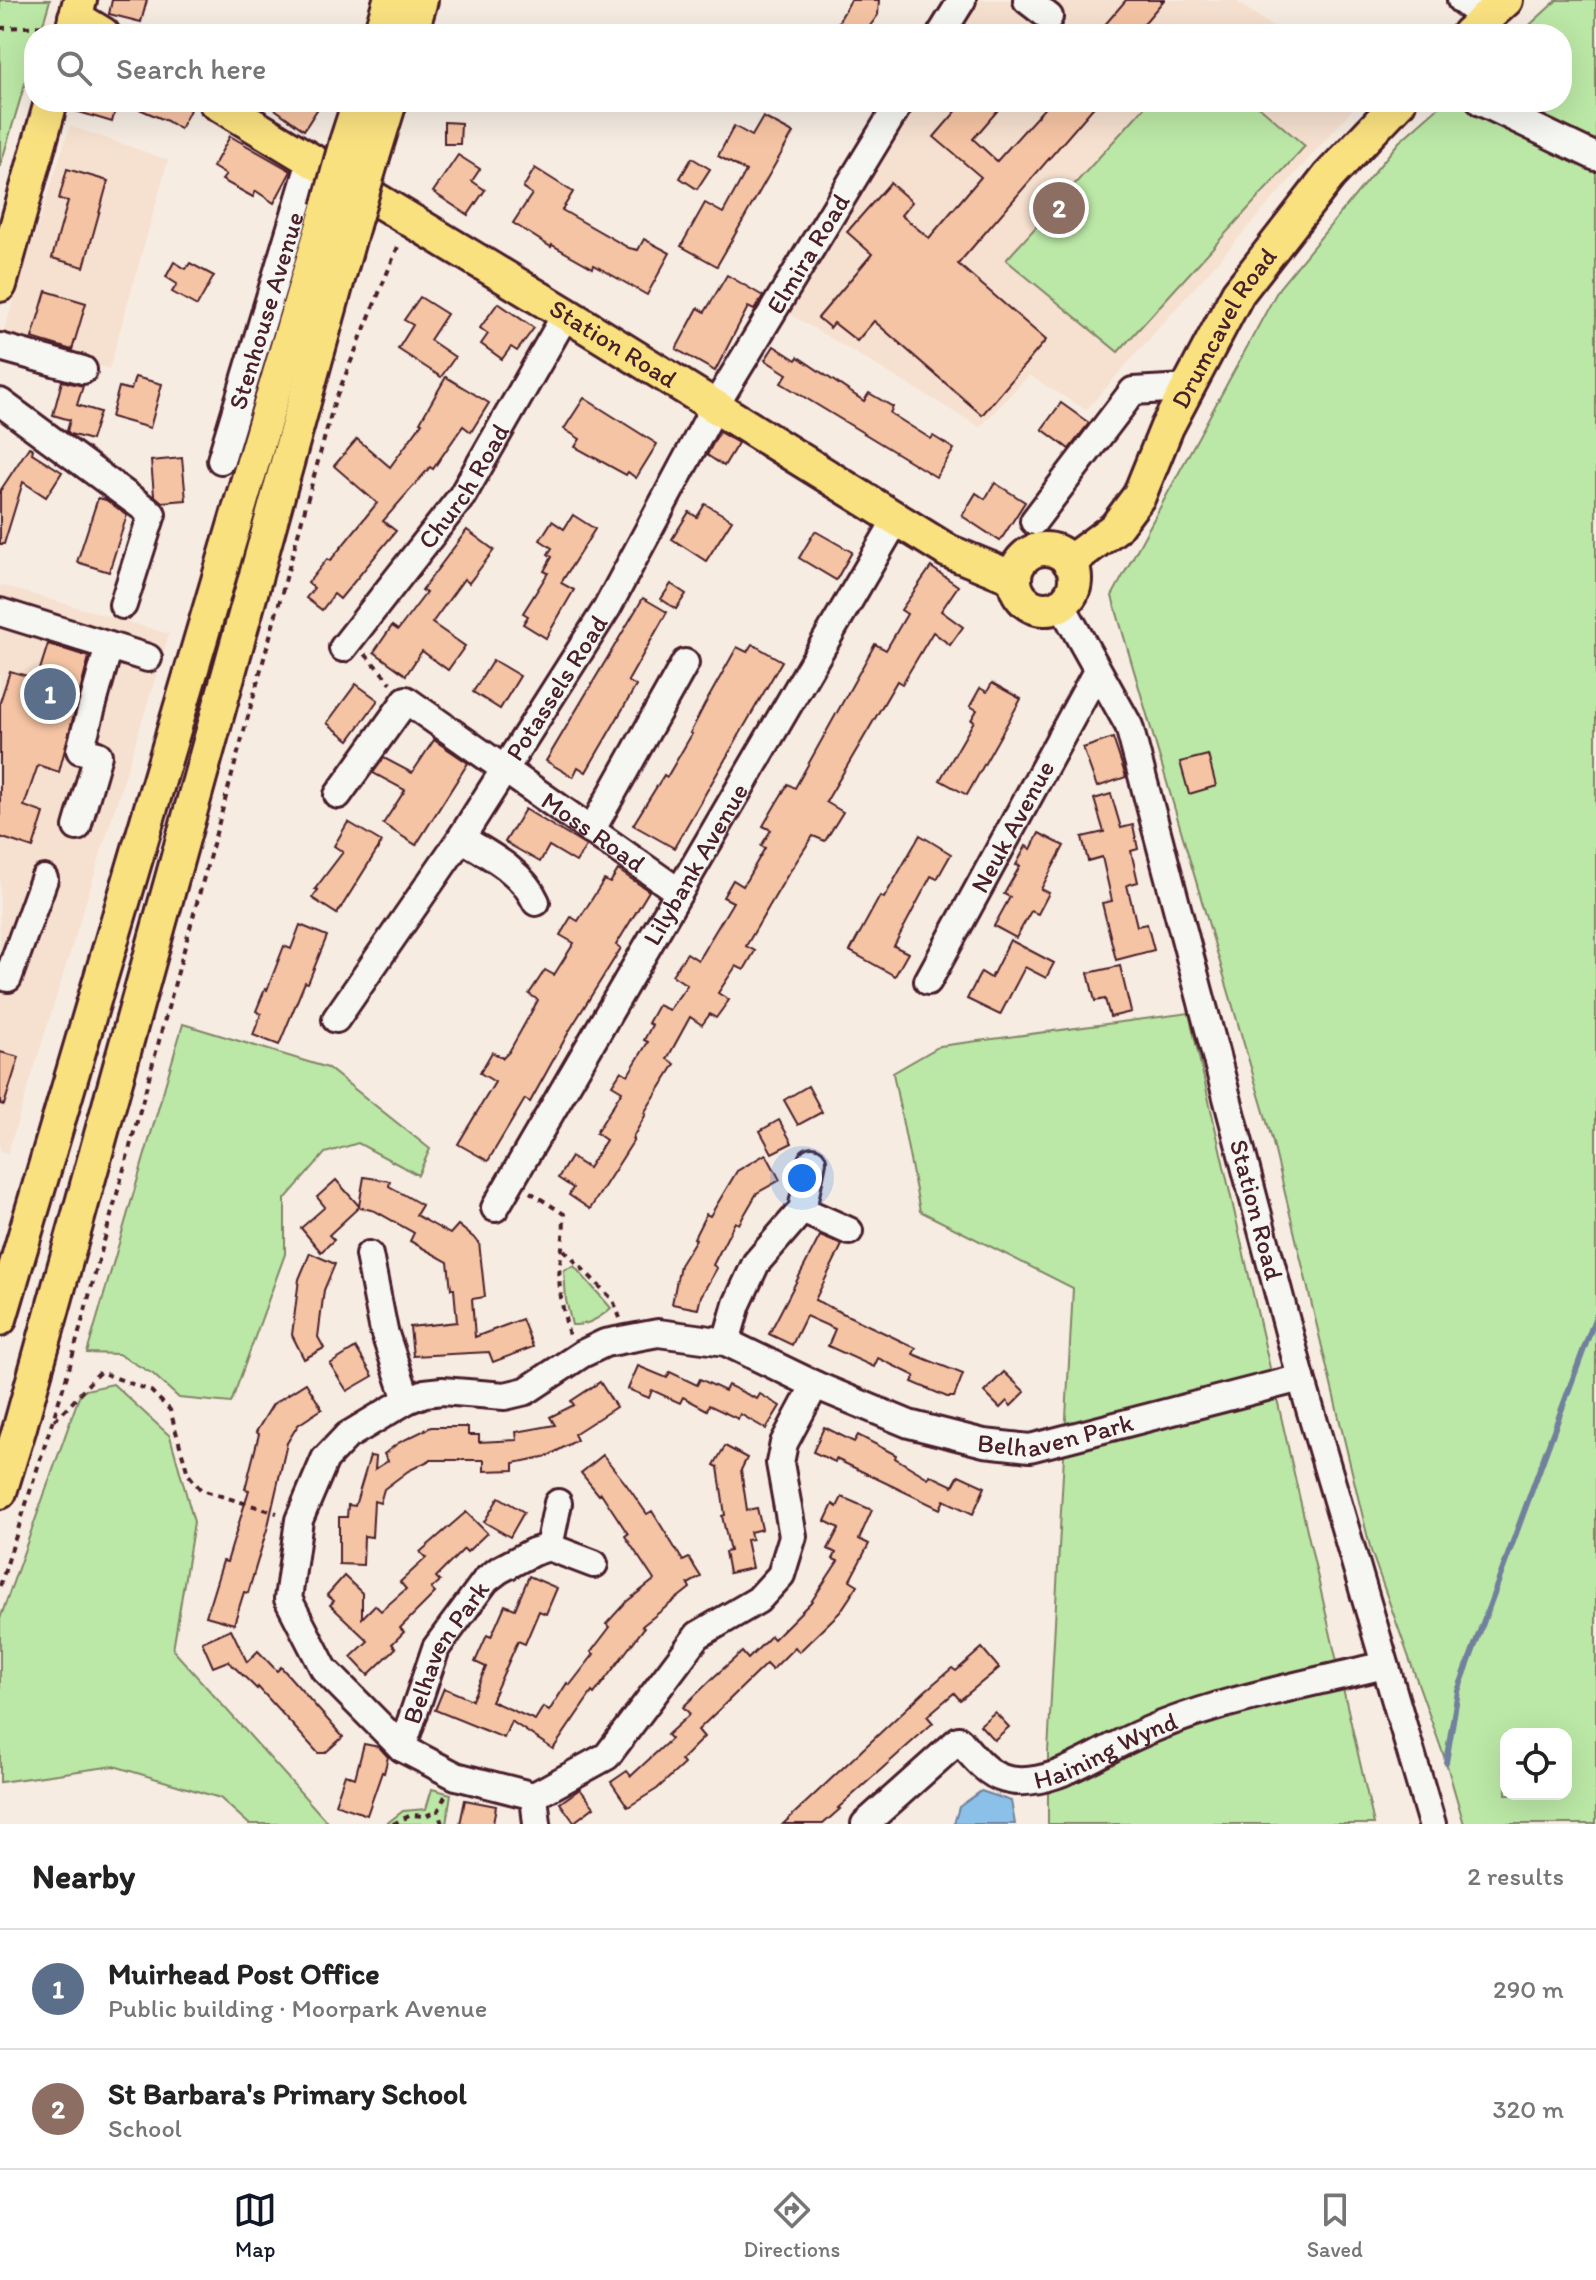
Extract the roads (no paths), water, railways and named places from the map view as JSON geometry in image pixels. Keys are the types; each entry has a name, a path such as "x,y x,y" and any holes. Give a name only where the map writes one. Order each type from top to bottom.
{"main road":[{"path":"383,24 390,0"},
{"path":"414,24 421,0"},
{"path":"0,285 48,112"},
{"name":"Station Road","path":"231,112 566,314 948,551 1014,578 1015,587 1026,603 1043,609 1061,604"},
{"path":"359,112 360,150"},
{"path":"0,1319 360,150 384,112"},
{"name":"Drumcavel Road","path":"1069,562 1108,534 1132,506 1186,388 1238,293 1329,176 1390,112"},
{"path":"0,1492 10,1425 340,216"},
{"path":"1014,578 1021,560 1039,549 1059,552 1069,562 1075,577 1073,588 1061,604"}],"street":[{"path":"947,24 962,0"},
{"path":"1027,0 1049,17"},
{"name":"Elmira Road","path":"715,406 894,112"},
{"path":"1502,112 1596,157"},
{"name":"Stenhouse Avenue","path":"221,460 311,161"},
{"name":"Church Road","path":"347,643 462,496 566,314"},
{"path":"0,347 83,370"},
{"path":"1034,521 1133,391 1186,388"},
{"path":"0,402 152,514 123,605"},
{"name":"Potassels Road","path":"336,1019 461,838 607,608 715,406"},
{"name":"Lilybank Avenue","path":"495,1208 896,520"},
{"name":"Station Road","path":"1061,604 1129,726 1301,1378 1432,1824"},
{"path":"0,612 148,658"},
{"path":"77,827 98,755 80,750 109,646"},
{"path":"591,831 685,663"},
{"name":"Neuk Avenue","path":"928,981 1097,671"},
{"name":"Moss Road","path":"338,795 406,700 679,892"},
{"path":"461,838 519,877 529,887 536,902"},
{"path":"9,978 44,879"},
{"path":"726,1342 737,1304 756,1263 802,1210 812,1161"},
{"path":"802,1210 849,1231"},
{"path":"369,1255 384,1331 407,1400"},
{"name":"Belhaven Park","path":"534,1796 456,1776 402,1748 324,1669 288,1599 299,1520 325,1459 347,1436 407,1400 442,1391 505,1396 526,1391 582,1354 605,1343 658,1333 726,1342 815,1385 909,1424 984,1443 1030,1448 1301,1378"},
{"path":"537,1824 534,1796 607,1756 698,1635 758,1600 781,1575 793,1536 780,1463 784,1443 815,1385"},
{"path":"558,1503 549,1547 594,1564"},
{"name":"Belhaven Park","path":"402,1748 436,1648 486,1580 533,1552 549,1547"},
{"name":"Haining Wynd","path":"865,1824 959,1740 981,1765 1005,1779 1034,1780 1069,1770 1126,1741 1192,1714 1384,1665"}],"water":[{"path":"981,1791 1011,1801 1015,1824 954,1824 959,1807"}],"waterway":[{"path":"1446,1762 1458,1691 1596,1316"}],"place":[{"name":"St Barbara's Primary School","path":"1059,208"},
{"name":"Muirhead Post Office","path":"50,694"}]}
